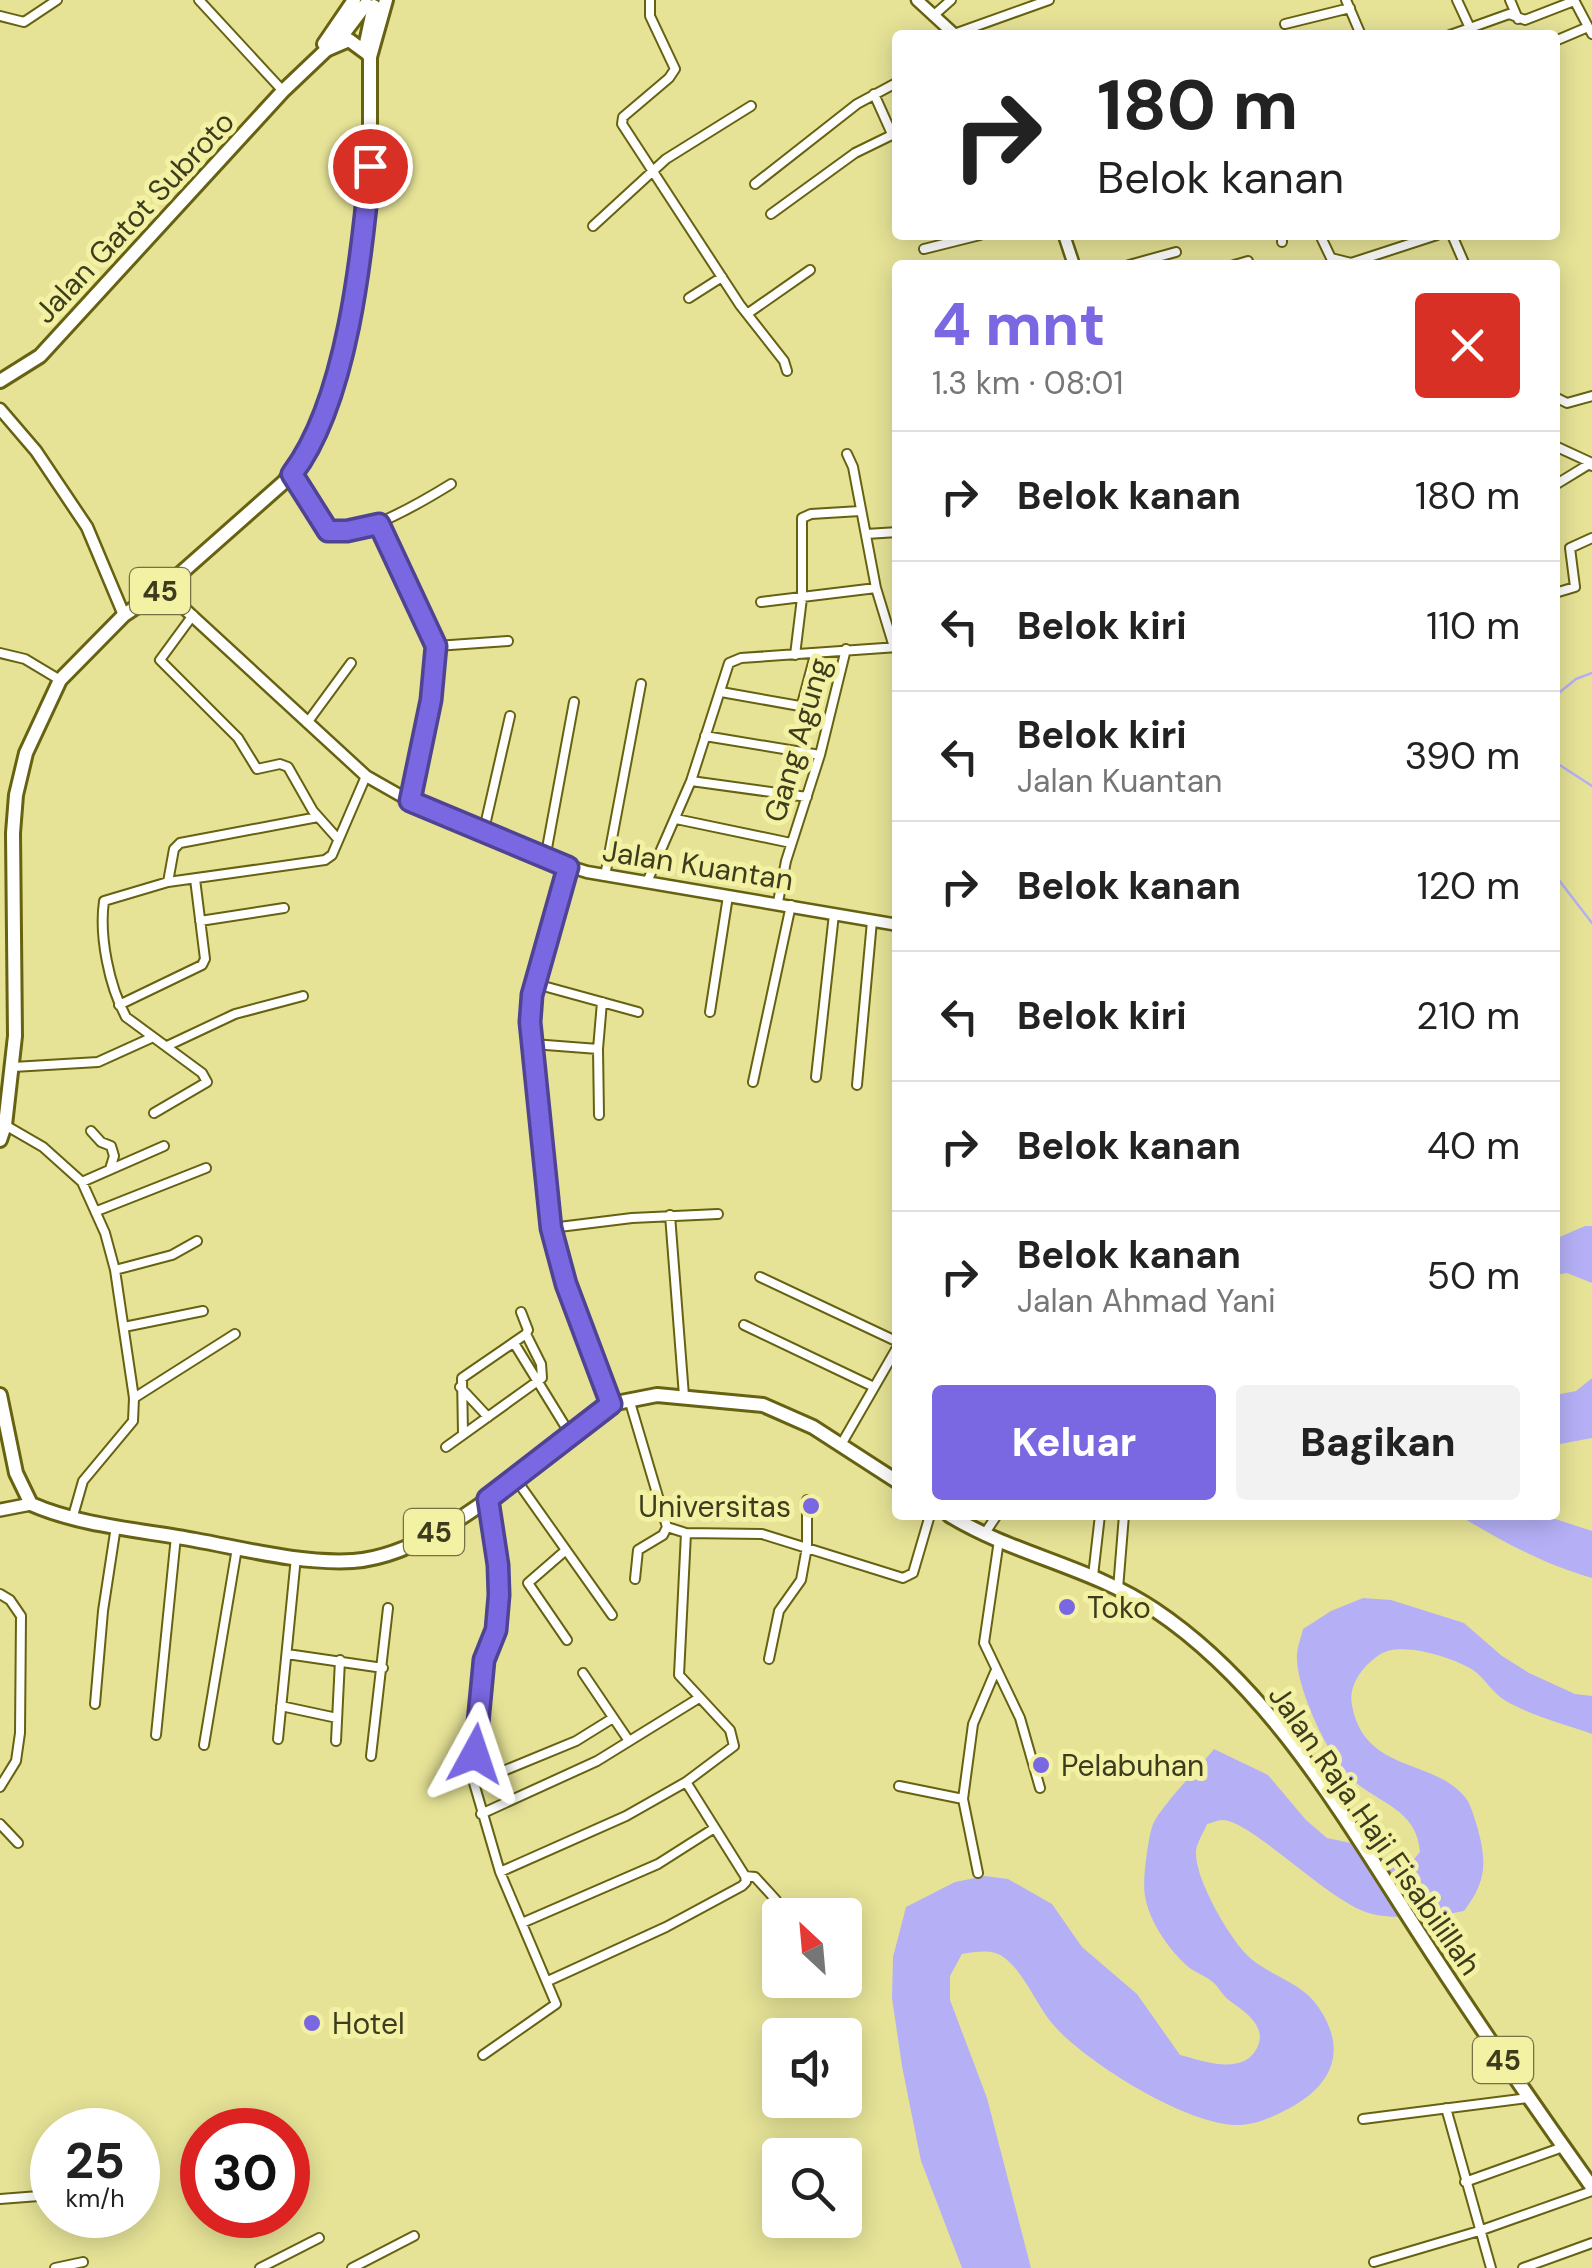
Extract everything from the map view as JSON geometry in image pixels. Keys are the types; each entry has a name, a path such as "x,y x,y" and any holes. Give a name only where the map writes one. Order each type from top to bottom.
{"main road":[{"path":"368,52 396,0"},
{"path":"371,2 380,26"},
{"path":"297,77 371,2"},
{"path":"368,52 371,2"},
{"path":"297,77 371,2"},
{"path":"344,33 358,35 368,52"},
{"path":"328,48 349,40 368,52"},
{"name":"45","path":"0,1140 6,1125 13,1067 16,795 26,753 60,680 124,615 162,589 292,474 310,448 319,428 361,269 370,166 368,52"},
{"name":"Jalan Gatot Subroto","path":"0,381 40,356 297,77"},
{"path":"0,1395 16,1474 30,1504 0,1510"},
{"name":"45","path":"30,1504 116,1526 237,1548 336,1561 370,1559 428,1536 488,1499 611,1404 684,1396 763,1405 813,1426 892,1478"},
{"name":"Jalan Raja Haji Fisabilillah","path":"959,1520 999,1540 1093,1576 1155,1610 1196,1642 1259,1704 1284,1733 1356,1837 1592,2189"}],"street":[{"path":"38,13 44,0"},
{"path":"0,16 24,22 58,0"},
{"path":"200,0 283,91"},
{"path":"650,0 650,16 675,71 621,121 747,314 784,361 787,371"},
{"path":"917,0 949,30"},
{"path":"933,16 951,0"},
{"path":"965,30 1048,0"},
{"path":"1457,0 1470,28"},
{"path":"1510,0 1518,18"},
{"path":"1464,30 1509,14 1524,20 1574,0 1590,30 1560,39"},
{"path":"1285,24 1348,4 1359,30"},
{"path":"755,184 874,94 892,85"},
{"path":"874,94 892,127"},
{"path":"594,226 673,154 752,106"},
{"path":"771,214 855,153 892,134"},
{"path":"924,249 960,240"},
{"path":"1322,240 1331,258 1339,260"},
{"path":"1360,260 1421,240"},
{"path":"1147,260 1176,252"},
{"path":"747,314 810,270"},
{"path":"689,298 722,277"},
{"path":"1560,400 1567,403 1592,396"},
{"path":"0,409 36,451 87,527 124,615"},
{"path":"1560,448 1592,464"},
{"path":"848,454 876,588 892,634"},
{"path":"1560,482 1592,464"},
{"path":"292,474 328,531 379,524 451,484"},
{"path":"795,656 802,598 802,518 860,511"},
{"path":"379,524 436,646 431,700 410,801"},
{"path":"866,534 892,532"},
{"path":"1560,592 1575,588 1570,548 1592,538"},
{"path":"761,602 876,588"},
{"name":"Jalan Kuantan","path":"162,589 366,776 410,801 568,867 892,924"},
{"path":"193,615 160,660 238,738 258,769 280,764 288,767 318,817 338,839"},
{"path":"436,646 508,641"},
{"path":"647,882 676,819 722,692 726,668 733,660 892,646"},
{"name":"Gang Agung","path":"778,902 846,649"},
{"path":"0,654 25,658 60,680"},
{"path":"722,692 806,706 815,654"},
{"path":"307,723 350,662"},
{"path":"604,876 641,684"},
{"path":"545,859 574,702"},
{"path":"483,834 510,716"},
{"path":"706,736 820,754"},
{"path":"154,1113 208,1082 202,1072 126,1017 107,958 104,900 168,882 317,863 330,857 366,776"},
{"path":"690,781 807,797"},
{"path":"168,882 174,849 180,842 318,817"},
{"path":"676,819 791,844"},
{"path":"568,867 536,984 531,1010 533,1044 551,1228 566,1284 611,1404"},
{"path":"119,1004 202,965 205,960 195,879"},
{"path":"710,1012 728,896"},
{"path":"754,1082 792,905"},
{"path":"200,921 284,908"},
{"path":"816,1077 834,914"},
{"path":"857,1085 872,921"},
{"path":"536,984 638,1012"},
{"path":"167,1046 235,1014 303,996"},
{"path":"599,1115 602,1002"},
{"path":"13,1067 98,1062 151,1038"},
{"path":"533,1044 598,1049"},
{"path":"6,1125 43,1146 82,1182 97,1211 115,1270 134,1398 130,1428 84,1481 72,1516"},
{"path":"92,1130 101,1142 111,1146 114,1156 110,1169"},
{"path":"82,1182 164,1146"},
{"path":"97,1211 206,1168"},
{"path":"551,1228 670,1215 718,1214"},
{"path":"670,1215 684,1396"},
{"path":"115,1270 172,1255 197,1242"},
{"path":"760,1277 892,1346"},
{"path":"124,1327 202,1311"},
{"path":"463,1433 460,1387 468,1372 526,1334 521,1312"},
{"path":"744,1325 874,1388"},
{"path":"134,1398 235,1334"},
{"path":"446,1447 542,1378 542,1364 526,1334"},
{"path":"514,1343 570,1434"},
{"path":"842,1444 892,1357"},
{"path":"460,1387 488,1417"},
{"path":"630,1399 667,1527 663,1535 638,1550 635,1580"},
{"path":"515,1478 612,1615"},
{"path":"482,2055 556,2004 500,1872 474,1783 484,1660 496,1630 499,1595 488,1499"},
{"path":"770,1659 779,1610 801,1580 807,1547 808,1500"},
{"path":"667,1527 686,1534 752,1532 893,1578 906,1578 912,1573 928,1520"},
{"path":"985,1534 994,1520"},
{"path":"1093,1576 1099,1520"},
{"path":"1118,1589 1124,1520"},
{"path":"95,1704 116,1526"},
{"path":"500,1872 626,1816 686,1782 734,1746 733,1734 682,1680 678,1670 686,1534"},
{"path":"156,1736 176,1536"},
{"path":"999,1540 985,1648 1024,1727 1040,1788"},
{"path":"204,1745 237,1548"},
{"path":"566,1550 528,1584 567,1640"},
{"path":"278,1739 296,1557"},
{"path":"0,1594 10,1600 20,1616 20,1733 16,1761 0,1787"},
{"path":"371,1756 388,1608"},
{"path":"287,1654 383,1668"},
{"path":"336,1741 340,1660"},
{"path":"978,1872 964,1798 973,1724 996,1672"},
{"path":"582,1673 629,1742"},
{"path":"482,1814 629,1742 699,1698"},
{"path":"281,1706 337,1718"},
{"path":"474,1783 576,1741 613,1718"},
{"path":"548,1980 666,1927 746,1882 686,1782"},
{"path":"899,1786 964,1798"},
{"path":"0,1824 18,1843"},
{"path":"522,1923 658,1864 714,1828"},
{"path":"745,1876 753,1875 774,1898"},
{"path":"1363,2120 1528,2098"},
{"path":"1446,2108 1491,2268"},
{"path":"1465,2182 1563,2147"},
{"path":"1374,2262 1479,2231 1592,2189"},
{"path":"0,2199 30,2197"},
{"path":"357,2267 414,2236"},
{"path":"260,2268 319,2238"},
{"path":"1524,2268 1592,2243"},
{"path":"55,2268 83,2262"}],"shaded area":[{"path":"1592,1226 1592,1283 1560,1274 1560,1237"},
{"path":"1592,1378 1592,1438 1560,1444 1560,1394 1576,1391"},
{"path":"1467,1520 1558,1520 1592,1531 1592,1578 1539,1559"},
{"path":"1363,1598 1391,1600 1464,1623 1529,1673 1575,1694 1592,1696 1592,1734 1516,1706 1501,1698 1473,1670 1440,1656 1399,1649 1379,1655 1362,1670 1351,1698 1359,1727 1370,1743 1451,1785 1471,1807 1483,1871 1464,1911 1418,1917 1372,1914 1335,1895 1252,1833 1222,1820 1207,1824 1196,1849 1197,1863 1222,1920 1254,1962 1312,1999 1333,2040 1330,2068 1323,2081 1300,2102 1263,2120 1241,2125 1219,2123 1194,2116 1138,2089 1065,2037 1006,1959 990,1952 962,1954 950,1976 950,2000 987,2098 1031,2268 962,2268 921,2161 902,2066 892,1998 893,1957 906,1907 955,1882 985,1876 1008,1879 1052,1904 1082,1947 1137,1994 1180,2055 1222,2064 1251,2057 1260,2040 1253,2020 1214,1983 1183,1962 1150,1914 1144,1882 1150,1833 1162,1810 1214,1749 1268,1775 1306,1820 1327,1838 1351,1843 1395,1865 1409,1865 1420,1852 1412,1826 1353,1780 1334,1757 1316,1724 1299,1673 1297,1652 1303,1629 1331,1611"}],"waterway":[{"path":"1560,692 1592,673"},
{"path":"1560,765 1592,786"},
{"path":"1560,881 1592,923"}],"place":[{"name":"Universitas","path":"811,1506"},
{"name":"Toko","path":"1067,1607"},
{"name":"Pelabuhan","path":"1041,1765"},
{"name":"Hotel","path":"312,2023"}],"route":[{"path":"370,166 361,269 337,367 319,428 292,474 328,531 379,524 430,628 436,646 431,700 410,801 568,867 532,995 530,1022 551,1228 566,1284 611,1404 488,1499 499,1595 496,1630 484,1660 475,1754"}]}
